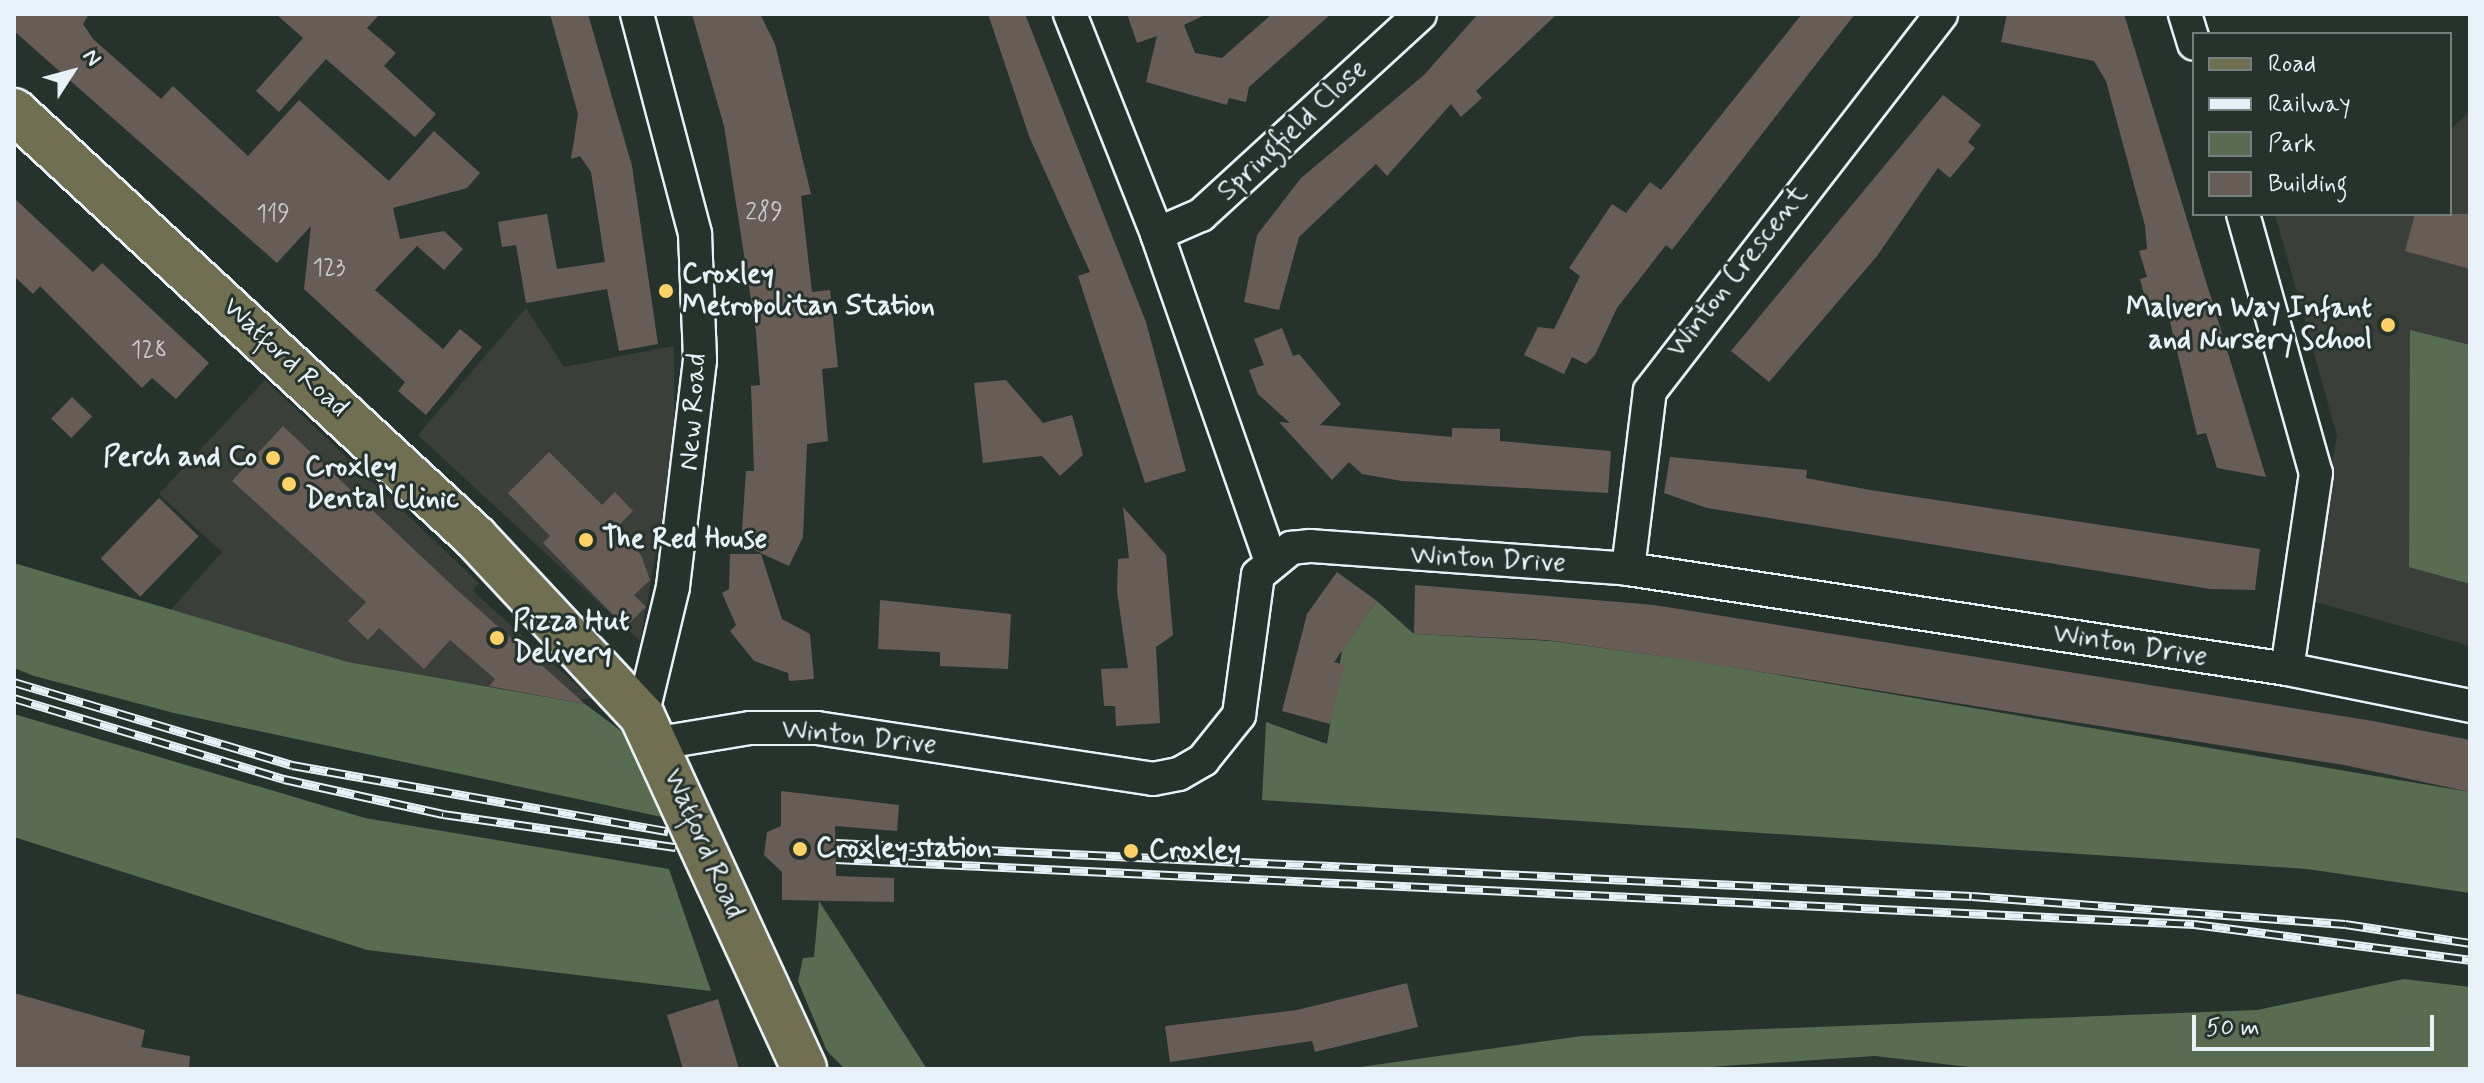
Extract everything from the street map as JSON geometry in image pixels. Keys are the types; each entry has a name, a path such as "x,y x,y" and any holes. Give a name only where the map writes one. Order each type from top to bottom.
{"main road":[{"name":"Watford Road","path":"14,111 475,537 650,730 804,1069"}],"street":[{"name":"New Road","path":"637,14 695,234 700,360 673,587 650,730"},
{"path":"1070,14 1157,234 1270,559"},
{"name":"Springfield Close","path":"1157,234 1201,215 1420,14"},
{"name":"Winton Crescent","path":"1628,569 1650,391 1666,363 1941,14"},
{"path":"2185,14 2192,37"},
{"path":"2244,216 2316,473 2287,669"},
{"name":"Winton Drive","path":"650,730 817,728 1153,779 1179,774 1203,760 1239,715 1252,598 1270,559 1311,546 1628,569 2287,669 2470,706"}],"shaded area":[{"name":"Malvern Way Infant and Nursery School","path":"2470,111 2470,646 2312,601 2307,587 2337,436 2276,216 2452,216 2452,128"},
{"path":"526,308 564,367 674,346 674,451 640,641 418,435"},
{"path":"265,380 479,583 473,591 591,698 554,704 348,662 169,612 222,552 159,494"}],"green space":[{"path":"2410,330 2470,345 2470,584 2409,567"},
{"path":"14,563 348,662 585,704 624,733 649,768 662,817 174,713 34,676 14,668"},
{"path":"1377,601 1414,634 1551,641 1690,660 2470,792 2470,893 2307,869 1262,800 1266,722 1327,744 1342,650"},
{"path":"14,714 365,818 669,869 711,991 367,950 14,837"},
{"path":"819,901 927,1069 845,1069 827,1051 798,981 803,958 814,957"},
{"path":"2404,979 2470,987 2470,1069 1986,1069 1875,1056 1679,1069 1346,1069 1582,1036 2257,1010"}],"building":[{"path":"14,14 89,14 83,24 93,39 161,99 173,86 248,156 299,100 389,181 434,131 480,173 467,188 393,208 400,239 444,231 463,249 444,270 417,246 375,290 443,349 460,329 482,347 426,415 398,391 405,382 304,289 311,226 277,263 14,31"},
{"path":"276,14 380,14 367,28 396,53 384,66 436,114 415,137 326,59 279,112 256,91 303,38"},
{"path":"550,14 588,14 632,166 658,344 619,351 607,289 526,303 516,245 502,247 498,222 547,214 557,269 605,262 591,172 580,156 571,159 578,114"},
{"path":"692,14 760,14 775,44 811,194 801,196 812,292 830,290 838,367 822,369 828,441 807,444 803,537 789,566 741,544 746,471 754,471 751,386 760,385 756,332 724,126"},
{"path":"988,14 1025,14 1146,322 1186,471 1145,483 1078,276 1090,272 1029,136"},
{"path":"1127,14 1207,14 1184,25 1195,53 1222,58 1272,14 1331,14 1249,87 1246,102 1229,98 1227,105 1146,82 1157,36 1137,43"},
{"path":"1478,14 1557,14 1476,91 1482,98 1461,117 1451,104 1387,176 1376,164 1299,237 1279,310 1244,302 1257,235 1301,178 1424,75"},
{"path":"1802,14 1855,14 1672,250 1666,245 1617,308 1595,355 1586,364 1572,357 1564,374 1524,355 1538,327 1554,329 1580,276 1569,268 1612,204 1626,213 1650,182 1661,190"},
{"path":"2007,14 2124,14 2266,477 2217,468 2206,433 2197,435 2167,309 2149,313 2140,279 2147,277 2139,251 2147,249 2145,226 2106,81 2094,61 2001,42"},
{"path":"1943,95 1981,125 1968,142 1975,148 1950,178 1938,168 1877,256 1769,382 1731,351"},
{"path":"14,198 93,272 102,263 209,363 176,399 152,378 142,388 40,286 33,294 14,276"},
{"path":"2470,214 2470,269 2405,251 2414,216"},
{"path":"1282,328 1293,356 1299,354 1341,404 1320,425 1452,437 1452,428 1500,429 1500,441 1611,451 1608,493 1402,481 1362,474 1349,462 1332,480 1279,422 1290,423 1258,394 1249,370 1264,365 1254,339"},
{"path":"1006,380 1043,423 1072,415 1083,455 1060,476 1042,456 983,463 974,383"},
{"path":"72,397 92,416 71,438 51,419"},
{"path":"283,426 456,589 585,704 489,686 495,679 450,640 424,669 379,628 368,640 348,621 366,602 232,481"},
{"name":"The Red House","path":"549,452 602,505 615,492 633,511 615,529 641,555 650,580 634,595 646,607 625,627 543,543 550,536 508,493"},
{"path":"1670,457 1807,470 1806,478 1870,490 2260,549 2255,590 2210,589 1707,508 1664,493"},
{"path":"159,498 199,536 140,597 101,558"},
{"path":"1123,507 1166,555 1173,635 1156,647 1160,723 1116,726 1115,706 1104,706 1101,669 1128,668 1117,591 1118,559 1129,558"},
{"path":"730,554 761,554 782,619 810,634 814,679 789,681 788,673 754,661 730,631 736,625 722,593 729,589"},
{"path":"1337,572 1377,601 1334,662 1345,665 1330,724 1282,711 1307,614"},
{"path":"1415,585 1654,605 2373,721 2470,740 2470,792 2344,765 1674,658 1546,640 1414,634"},
{"path":"880,600 1011,614 1008,669 940,666 940,652 878,649"},
{"name":"Croxley station","path":"781,791 899,805 897,831 835,826 836,876 894,878 894,902 782,900 782,872 764,855 767,832 781,826"},
{"path":"1407,983 1418,1027 1315,1052 1312,1041 1170,1062 1165,1026 1297,1010"},
{"path":"14,993 145,1030 141,1047 190,1056 189,1069 14,1069"},
{"path":"718,999 739,1069 683,1069 667,1015"}],"railway":[{"path":"14,682 292,765 668,831"},
{"path":"14,698 284,779 443,814 676,847"},
{"path":"836,843 1972,896 2345,924 2470,943"},
{"path":"836,859 2194,924 2470,960"}],"place":[{"name":"Croxley Metropolitan Station","path":"666,291"},
{"name":"Malvern Way Infant and Nursery School","path":"2388,325"},
{"name":"Perch and Co","path":"273,458"},
{"name":"Croxley Dental Clinic","path":"289,484"},
{"name":"The Red House","path":"586,540"},
{"name":"Pizza Hut Delivery","path":"497,638"},
{"name":"Croxley station","path":"800,849"},
{"name":"Croxley","path":"1131,851"}]}
